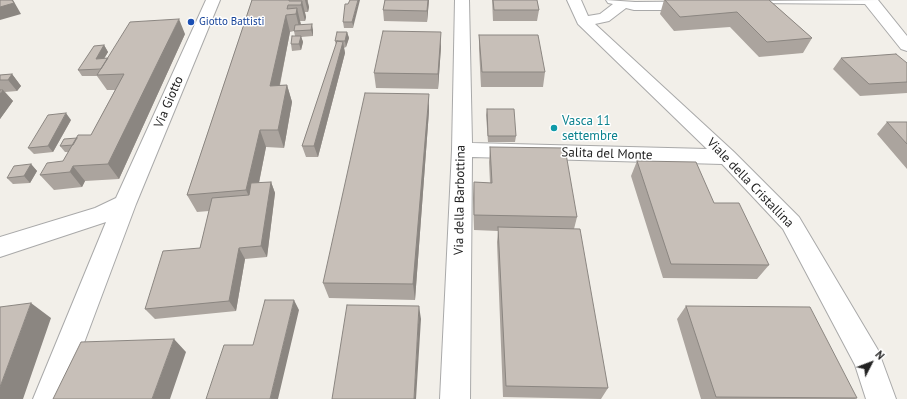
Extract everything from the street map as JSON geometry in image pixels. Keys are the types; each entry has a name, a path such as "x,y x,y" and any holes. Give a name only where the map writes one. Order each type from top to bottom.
{"street":[{"name":"Via Giotto","path":"48,399 125,204 213,0"},
{"name":"Via della Barbottina","path":"455,399 462,150 462,0"},
{"name":"Viale della Cristallina","path":"574,0 583,21 727,157 792,223 868,360 881,399"},
{"path":"583,21 604,18 618,2 634,6 668,6 751,0"},
{"path":"761,0 862,0"},
{"path":"870,0 907,46"},
{"name":"Salita del Monte","path":"462,150 727,157"},
{"path":"0,246 102,215 125,204"}],"building":[{"path":"0,0 12,0 14,3 0,7"},
{"path":"252,0 302,1 301,5 288,5 287,9 297,8 296,14 286,15 270,86 287,85 278,130 260,130 246,190 187,195"},
{"path":"350,0 358,0 352,22 343,22 345,4 348,4"},
{"path":"385,0 428,0 427,11 383,10"},
{"path":"493,0 537,0 539,10 494,10"},
{"path":"665,0 769,0 812,38 767,42 737,12 680,17"},
{"path":"179,19 108,164 73,166 70,172 40,175 47,163 63,161 78,135 91,135 124,74 97,75 130,22"},
{"path":"312,24 311,30 294,31 295,25"},
{"path":"383,31 441,32 438,74 374,73"},
{"path":"337,32 347,32 345,41 335,41"},
{"path":"479,35 538,35 545,72 482,72"},
{"path":"292,36 301,36 299,44 291,44"},
{"path":"337,41 343,42 314,146 302,146"},
{"path":"104,45 96,59 108,58 101,69 78,70 94,46"},
{"path":"896,54 907,63 907,82 869,84 841,58"},
{"path":"12,74 8,80 0,80 0,75"},
{"path":"365,93 429,94 413,284 323,283"},
{"path":"487,109 514,109 516,136 488,136"},
{"path":"66,113 48,146 28,148 48,115"},
{"path":"887,122 907,122 907,144"},
{"path":"77,138 73,145 60,146 64,139"},
{"path":"490,147 565,148 577,217 474,215 474,182 492,183"},
{"path":"637,161 696,162 714,203 739,203 769,265 671,264"},
{"path":"31,164 24,176 7,178 14,166"},
{"path":"271,182 261,246 239,248 229,301 145,309 163,251 200,248 212,198 249,195 251,183"},
{"path":"498,227 580,229 608,388 506,386"},
{"path":"265,300 294,300 270,399 206,399 224,345 253,345"},
{"path":"31,303 0,387 0,307"},
{"path":"347,305 419,306 414,399 332,399"},
{"path":"686,306 810,307 857,398 716,397"},
{"path":"174,339 152,399 53,399 81,342"}],"place":[{"name":"Giotto Battisti","path":"191,22"},
{"name":"Vasca 11 settembre","path":"554,128"}]}
